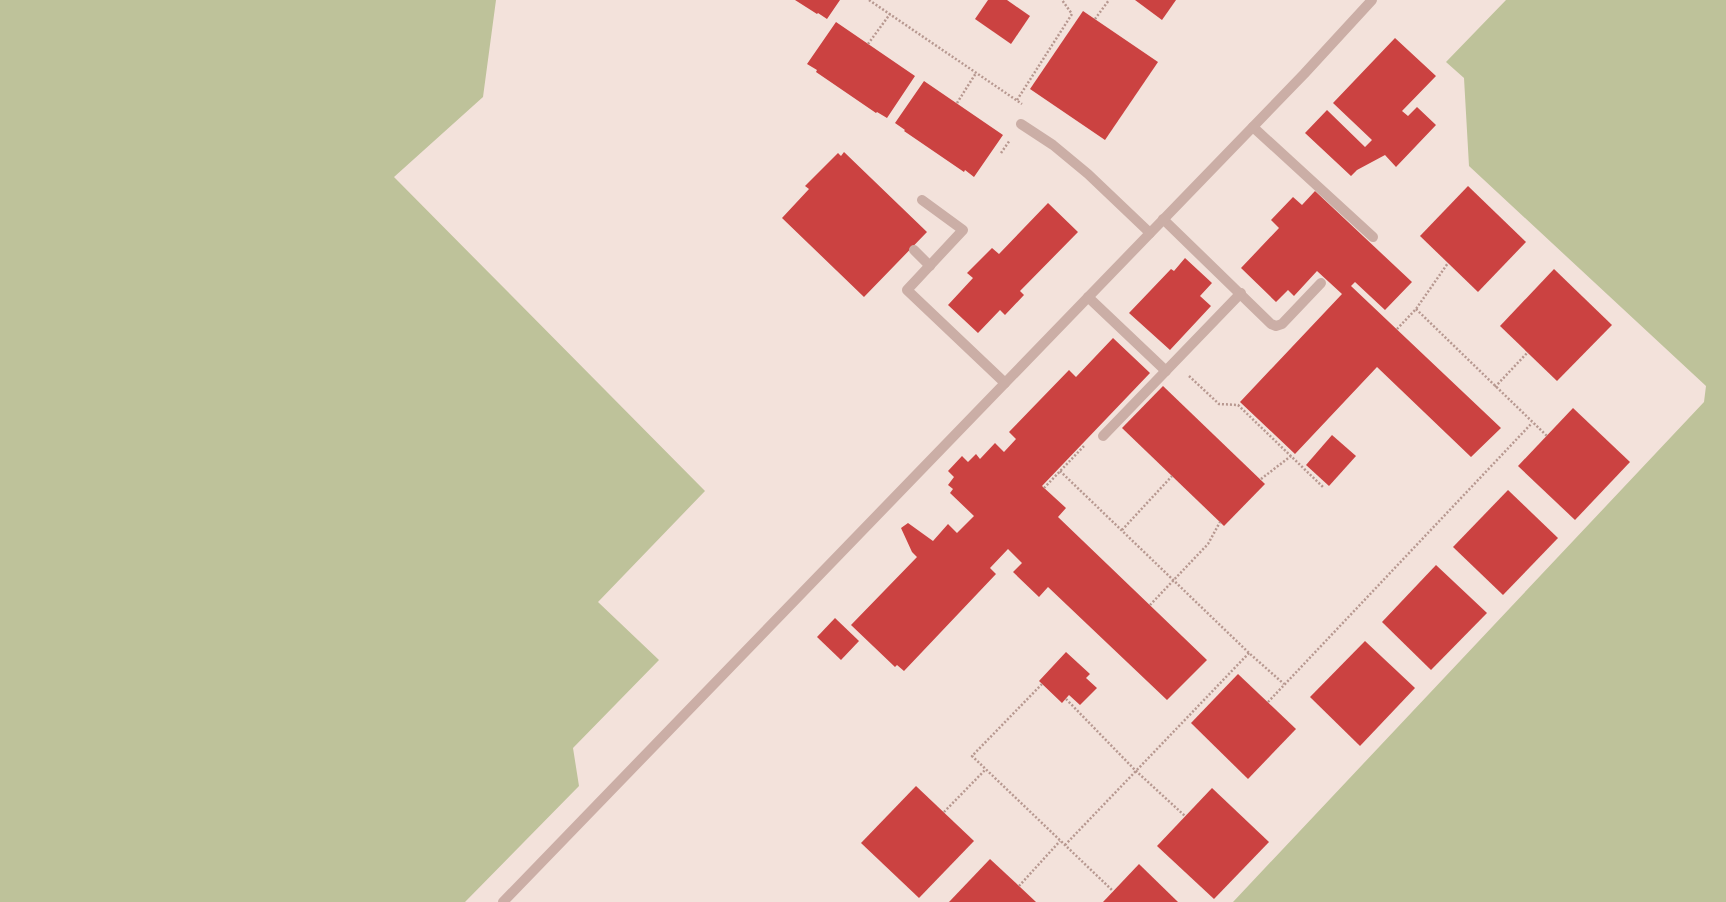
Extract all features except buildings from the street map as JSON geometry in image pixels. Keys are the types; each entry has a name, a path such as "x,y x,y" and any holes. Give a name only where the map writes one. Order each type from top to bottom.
{"street":[{"path":"503,902 1253,127 1372,0"},
{"path":"1021,124 1054,145 1088,174 1150,233"},
{"path":"1253,127 1373,237"},
{"path":"922,200 963,230 907,290 1005,383"},
{"path":"1163,219 1271,324 1276,326 1282,324 1321,283"},
{"path":"914,250 930,266"},
{"path":"1103,436 1241,294"},
{"path":"1088,297 1166,371"}],"path":[{"path":"869,0 1026,106"},
{"path":"1016,100 1072,14 1062,0"},
{"path":"1095,19 1109,0"},
{"path":"868,44 890,14"},
{"path":"956,103 976,73"},
{"path":"1396,329 1416,310 1448,263"},
{"path":"1416,310 1547,436"},
{"path":"1495,387 1528,352"},
{"path":"1174,363 1219,404 1238,405 1324,488"},
{"path":"1268,702 1532,423"},
{"path":"1044,488 1094,436 1103,436"},
{"path":"1260,479 1291,456"},
{"path":"1060,471 1249,653 1284,684"},
{"path":"1122,530 1172,476"},
{"path":"1150,605 1173,579 1208,544 1220,522"},
{"path":"1065,845 1249,653"},
{"path":"1042,684 972,756 1113,891"},
{"path":"1066,699 1136,771 1185,816"},
{"path":"944,812 986,769"},
{"path":"1019,886 1060,841"}],"green space":[{"path":"0,0 496,0 483,97 394,177 705,491 598,602 659,660 573,748 579,786 465,902 0,902"},
{"path":"1506,0 1726,0 1726,902 1233,902 1704,402 1706,386 1469,166 1464,78 1446,62"}]}
